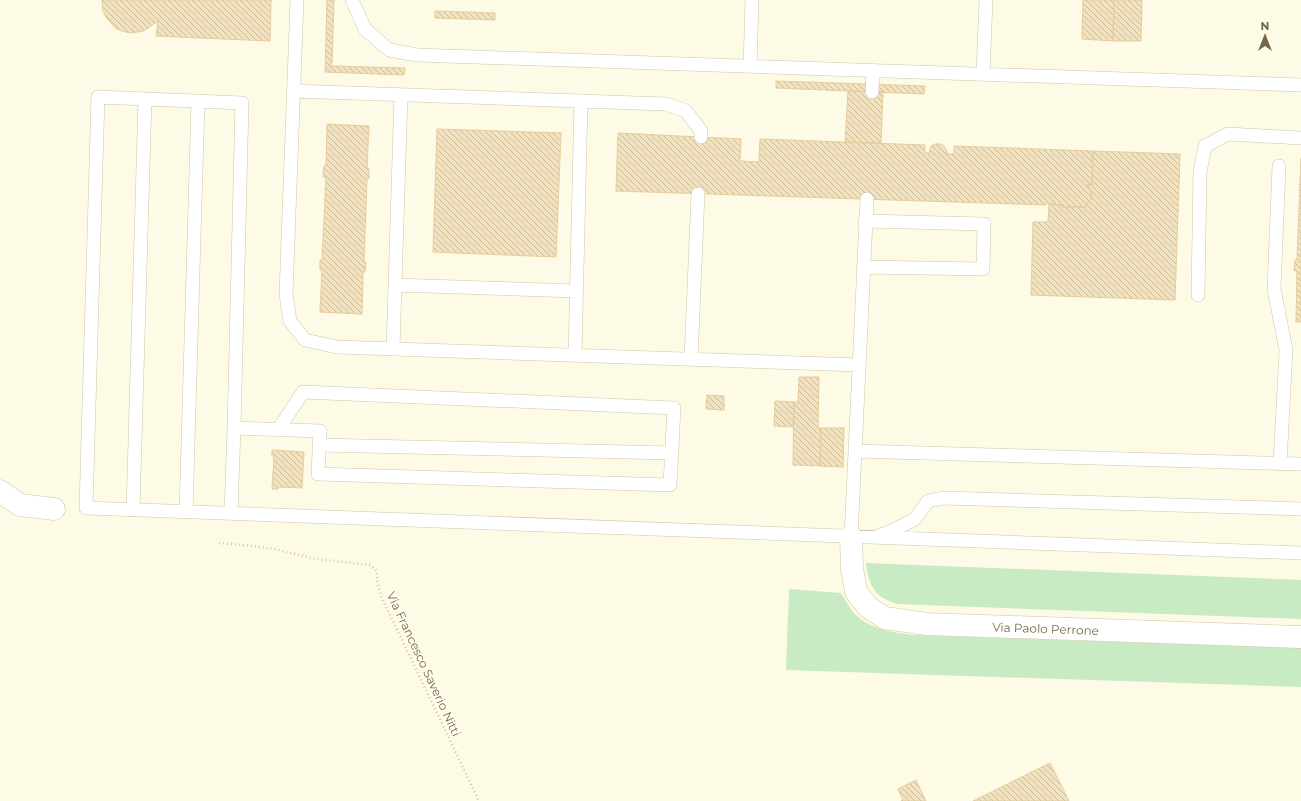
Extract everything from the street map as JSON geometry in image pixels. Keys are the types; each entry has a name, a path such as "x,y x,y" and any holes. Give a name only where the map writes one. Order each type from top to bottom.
{"street":[{"path":"0,492 20,505 54,509"},
{"name":"Via Paolo Perrone","path":"860,537 852,568 856,592 869,608 885,618 926,624 1301,637"}],"lane":[{"path":"296,0 286,294 290,321 305,340 337,347 859,365"},
{"path":"352,0 365,29 389,50 417,55 1301,85"},
{"path":"750,66 752,0"},
{"path":"984,74 986,0"},
{"path":"872,92 873,70"},
{"path":"293,91 666,104 686,111 701,131 701,137"},
{"path":"393,349 401,95"},
{"path":"231,513 242,103 98,97 86,508 1301,553"},
{"path":"134,510 145,99"},
{"path":"186,512 198,101"},
{"path":"575,355 582,101"},
{"path":"1198,295 1200,172 1205,146 1228,134 1301,138"},
{"path":"1279,166 1274,289 1286,350 1280,464"},
{"path":"690,359 698,194"},
{"path":"860,537 855,452 866,199"},
{"path":"863,267 983,269 984,224 865,221"},
{"path":"395,285 577,291"},
{"path":"234,428 278,430 320,431 318,474 670,485 674,408 303,392 278,430"},
{"path":"320,445 672,454"},
{"path":"855,452 1301,464"},
{"path":"860,537 890,532 904,526 915,519 928,501 943,498 1301,509"}],"path":[{"name":"Via Francesco Saverio Nitti","path":"219,544 275,549 316,559 370,565 376,571 381,596 479,801"}],"green space":[{"path":"866,563 1301,580 1301,619 897,604 885,599 877,593 869,579"},
{"path":"789,589 841,593 853,612 859,618 880,629 913,635 1301,648 1301,687 786,670"}],"building":[{"path":"102,0 271,0 270,41 156,36 158,21 144,31 130,33 115,28 103,11"},
{"path":"327,0 334,0 332,66 405,68 404,75 325,72"},
{"path":"1083,0 1114,0 1113,41 1082,39"},
{"path":"1114,0 1142,0 1141,41 1113,41"},
{"path":"435,11 495,13 495,20 435,18"},
{"path":"776,81 925,86 924,94 776,88"},
{"path":"848,91 883,92 881,143 845,142"},
{"path":"327,124 369,126 367,168 369,168 369,179 367,178 364,262 366,262 365,272 363,272 362,314 320,312 322,270 320,270 320,260 322,260 326,177 323,177 324,166 326,166"},
{"path":"437,129 561,133 556,257 433,252"},
{"path":"618,133 741,139 740,161 759,162 760,139 925,145 925,153 929,153 931,146 941,144 947,151 947,154 954,154 954,146 1093,151 1092,185 1087,185 1090,189 1092,198 1086,204 1086,207 1062,207 1062,205 1049,203 1046,203 1046,205 616,191"},
{"path":"1093,151 1180,154 1175,300 1031,295 1033,222 1048,222 1049,204 1062,205 1062,207 1086,207 1086,204 1092,198 1090,189 1087,185 1092,185"},
{"path":"1301,158 1301,322 1296,322 1297,271 1294,271 1295,260 1297,260"},
{"path":"799,377 819,377 818,428 821,428 820,466 793,465 794,402 798,402"},
{"path":"707,395 724,396 724,410 706,409"},
{"path":"775,401 794,402 793,427 774,426"},
{"path":"821,428 844,428 843,467 820,466"},
{"path":"272,450 304,452 302,488 278,487 278,489 272,489 274,456 272,456"},
{"path":"1050,763 1069,801 973,801"},
{"path":"916,780 926,801 901,801 903,800 898,789"}]}
